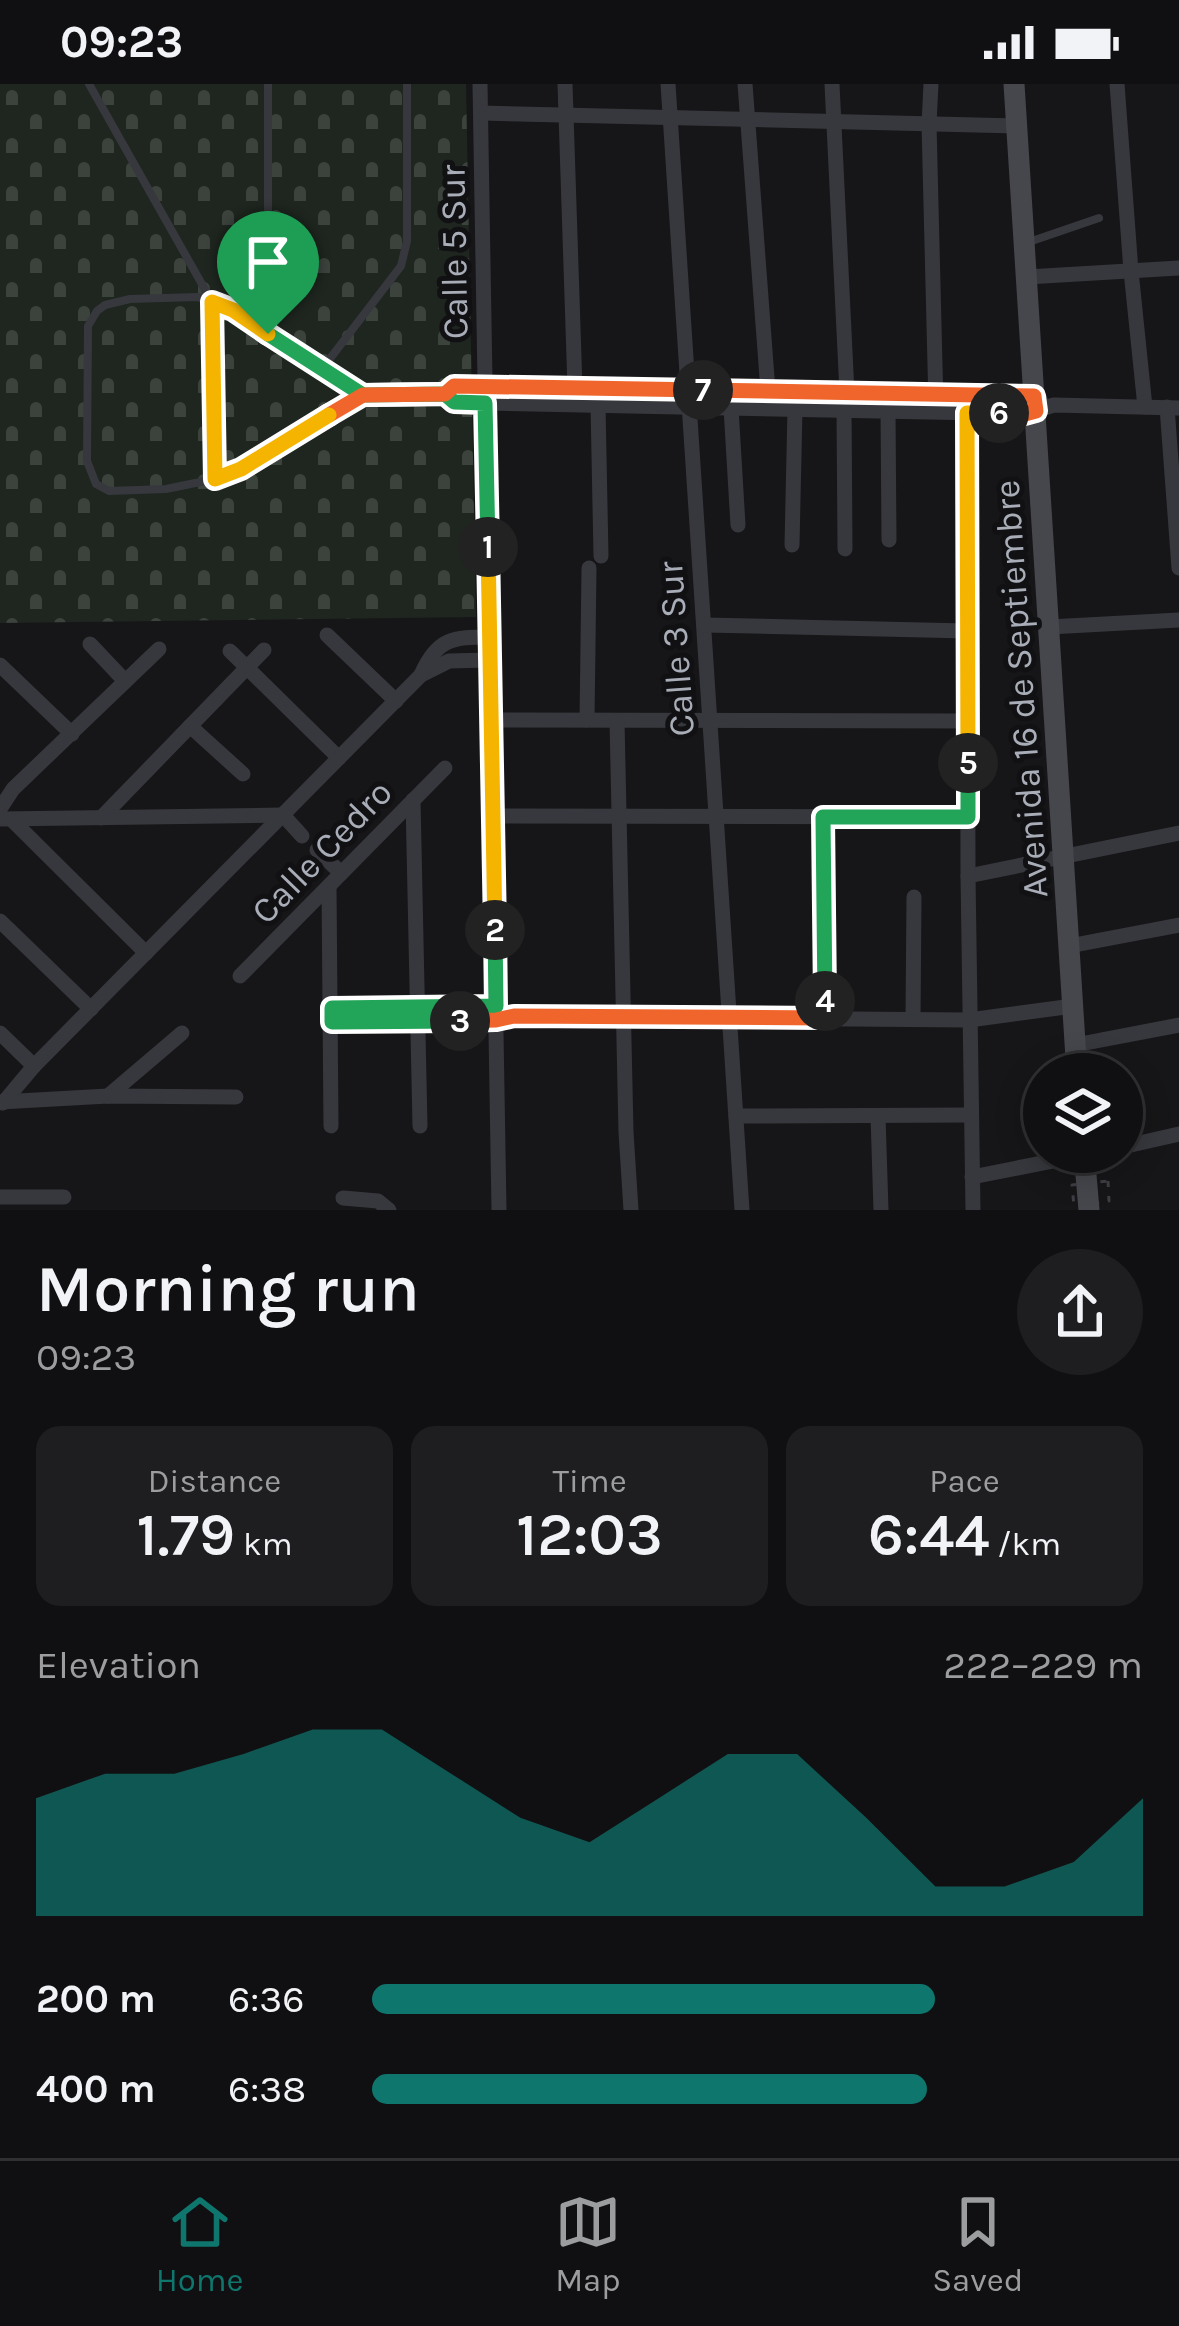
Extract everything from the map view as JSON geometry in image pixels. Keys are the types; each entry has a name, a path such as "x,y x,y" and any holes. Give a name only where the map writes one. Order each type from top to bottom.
{"main road":[{"name":"Avenida 16 de Septiembre","path":"1014,84 1041,404 1049,628 1076,1053"},
{"path":"1093,1173 1099,1205"}],"street":[{"name":"Calle 5 Sur","path":"480,84 500,1210"},
{"path":"565,84 574,388"},
{"name":"Calle 3 Sur","path":"668,84 742,1210"},
{"path":"745,84 768,392"},
{"path":"832,84 845,402 845,549"},
{"path":"931,84 936,403"},
{"path":"1117,84 1145,407"},
{"path":"481,113 1017,126"},
{"path":"1027,278 1179,268"},
{"path":"485,395 574,388 689,399 731,408 795,409 845,402 1173,408 1179,568"},
{"path":"485,395 598,405 768,392 888,411 936,403 967,413 1025,414 1041,404"},
{"path":"587,720 598,405"},
{"path":"731,408 738,525"},
{"path":"793,545 795,409"},
{"path":"888,411 889,540"},
{"path":"967,413 973,1210"},
{"path":"1049,628 1179,620"},
{"path":"704,626 967,631"},
{"path":"327,635 396,701"},
{"path":"421,676 447,641 490,637"},
{"path":"90,644 125,681"},
{"path":"4,816 14,789 159,649"},
{"path":"101,818 264,650"},
{"path":"230,651 339,758"},
{"path":"1,1102 421,676 449,662 490,661"},
{"path":"0,665 71,734"},
{"path":"491,720 968,721"},
{"path":"617,721 631,1210"},
{"path":"190,726 243,775"},
{"name":"Calle Cedro","path":"240,976 445,768"},
{"path":"0,776 14,789"},
{"path":"412,800 419,1126"},
{"path":"4,816 283,815 302,836"},
{"path":"4,816 146,953"},
{"path":"493,816 968,817"},
{"path":"823,817 825,1018"},
{"path":"968,876 1179,833"},
{"path":"316,850 341,873"},
{"path":"329,886 331,1126"},
{"path":"913,1019 914,897"},
{"path":"0,921 91,1010"},
{"path":"1070,946 1179,925"},
{"path":"332,1015 969,1020 1073,1006"},
{"path":"1075,1045 1179,1025"},
{"path":"0,1033 34,1066"},
{"path":"108,1096 182,1033"},
{"path":"1,1102 108,1096 236,1097"},
{"path":"736,1116 970,1115"},
{"path":"878,1116 881,1210"},
{"path":"1143,1142 1179,1134"},
{"path":"972,1177 1023,1167"},
{"path":"0,1198 64,1197"},
{"path":"343,1198 378,1201 389,1210"}],"lane":[{"path":"89,84 212,302 215,479"},
{"path":"268,84 268,334"},
{"path":"322,369 401,266 407,242 407,84"},
{"path":"1025,244 1099,218"},
{"path":"363,395 233,310 199,297 130,298 97,310 88,326 87,461 97,484 109,491 166,489 241,469 363,395 445,394 454,386 485,395"},
{"path":"445,394 454,402 485,395"}],"path":[{"path":"1099,1205 1108,1181"}],"green space":[{"path":"0,84 466,84 476,617 0,623"}],"route":[{"path":"268,334 212,302 215,479 241,469 363,395 445,394 454,386 485,386 1034,396 1036,411 1025,414 967,413 968,817 823,817 825,1018 514,1016 332,1022 332,1008 496,1006 485,403 454,402 445,394 363,395 268,334"}]}
